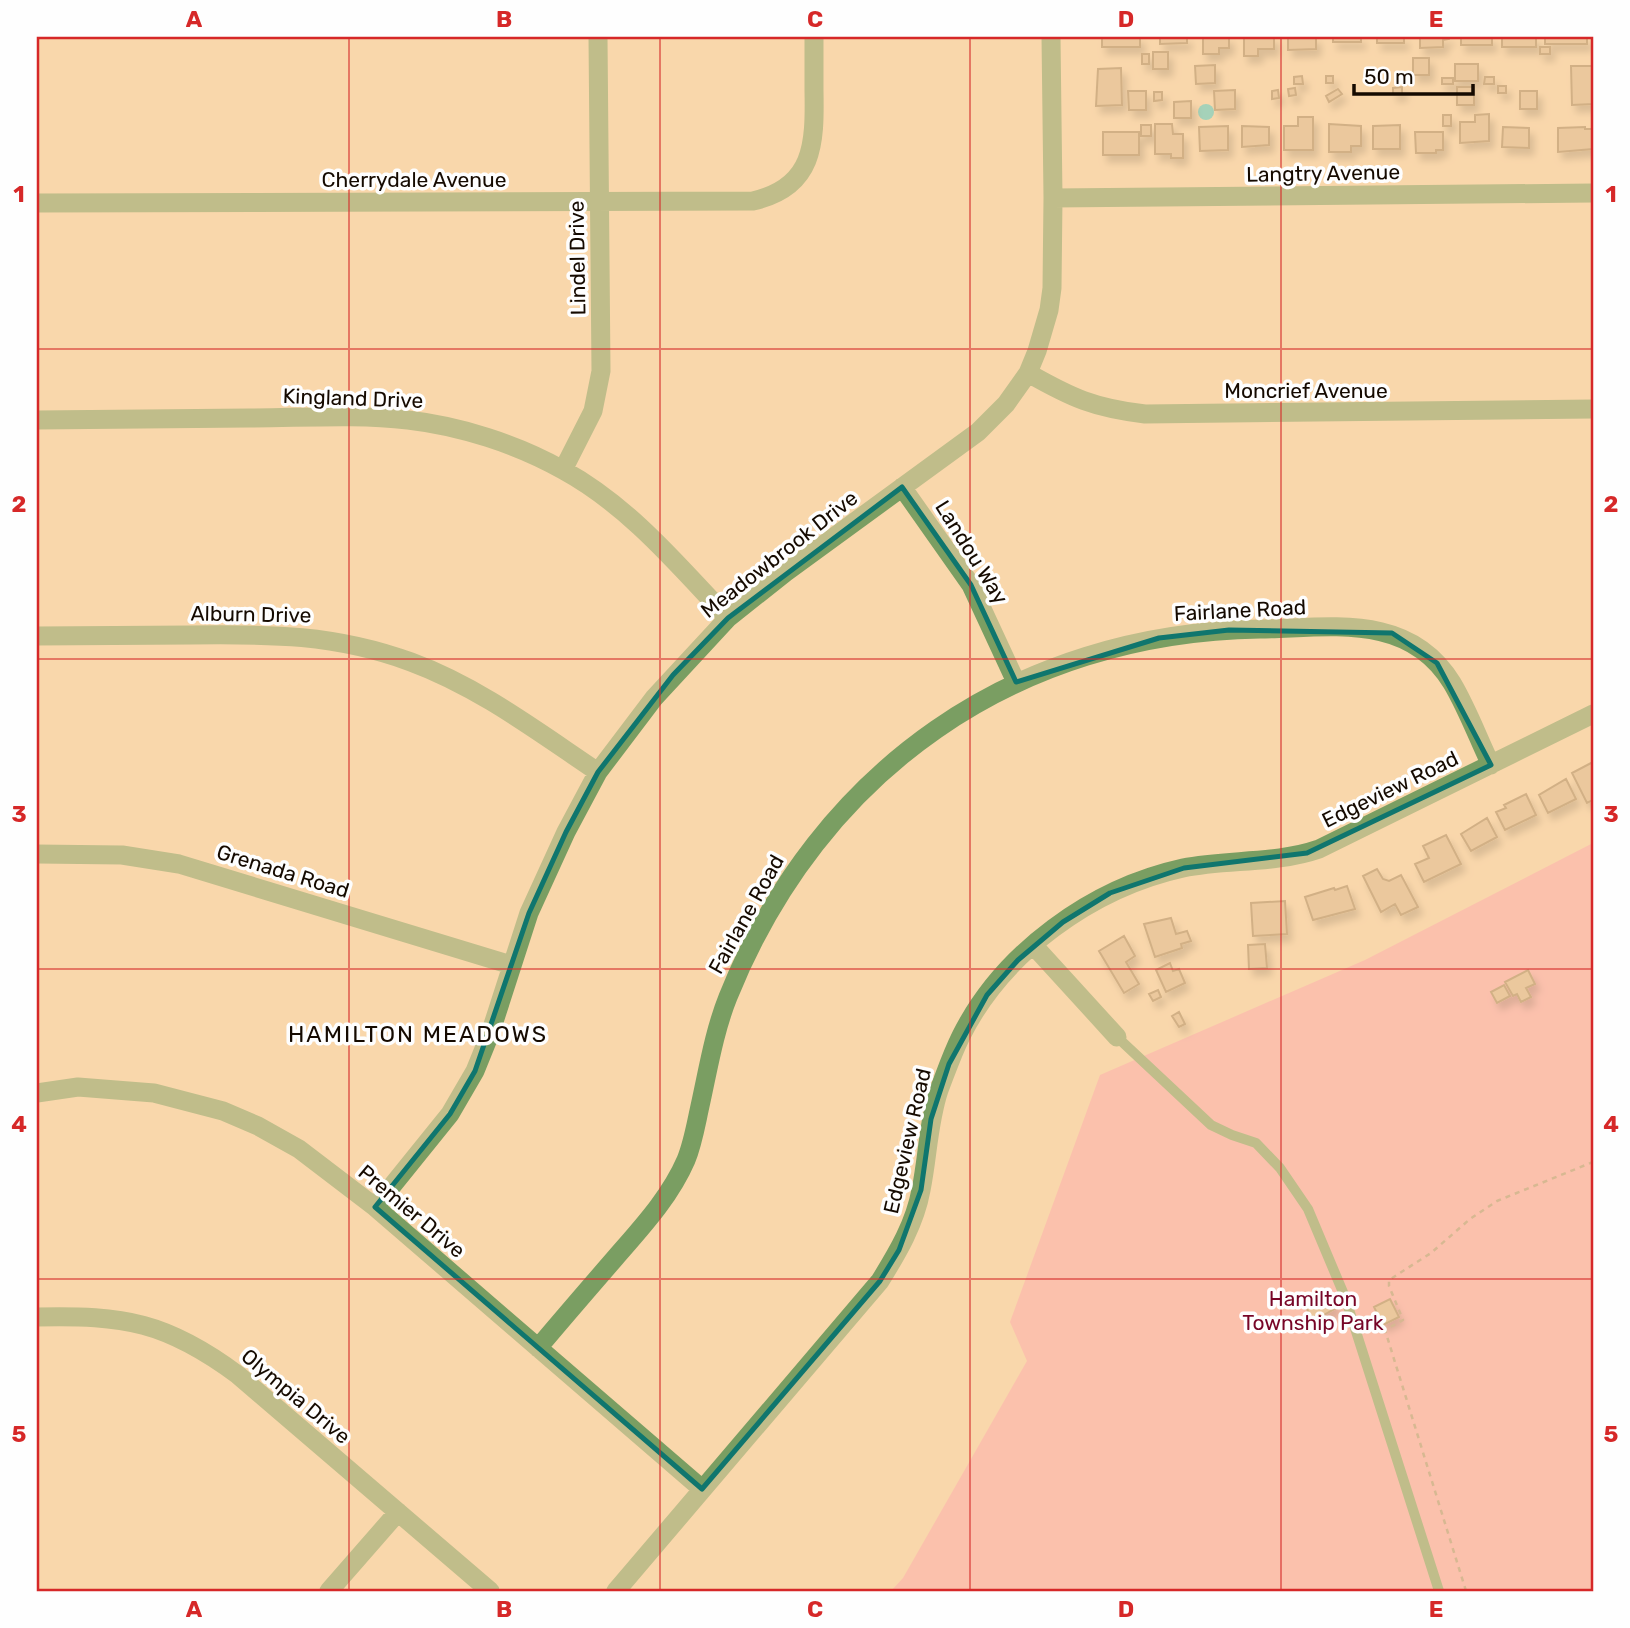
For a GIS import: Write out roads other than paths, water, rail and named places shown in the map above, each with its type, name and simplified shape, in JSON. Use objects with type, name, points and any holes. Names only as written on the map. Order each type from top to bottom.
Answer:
[{"type":"street","name":"Lindel Drive","points":[[563,470],[593,411],[601,371],[598,37]]},
{"type":"street","name":"Cherrydale Avenue","points":[[37,203],[753,201],[787,187],[801,172],[814,142],[814,37]]},
{"type":"street","name":"Meadowbrook Drive","points":[[375,1207],[450,1114],[475,1071],[491,1034],[511,965],[544,877],[598,772],[673,675],[728,618],[786,572],[978,432],[1006,404],[1027,373],[1044,331],[1052,289],[1051,37]]},
{"type":"street","name":"Langtry Avenue","points":[[1053,198],[1593,193]]},
{"type":"street","name":"Moncrief Avenue","points":[[1027,373],[1083,402],[1109,410],[1145,414],[1593,409]]},
{"type":"street","name":"Kingland Drive","points":[[37,420],[355,417],[408,420],[461,430],[506,444],[563,470],[601,494],[642,528],[728,618]]},
{"type":"street","name":"Landou Way","points":[[902,487],[971,585],[1016,682]]},
{"type":"street","name":"Fairlane Road","points":[[538,1348],[648,1220],[679,1173],[692,1143],[715,1037],[726,1001],[762,923],[795,869],[842,811],[901,755],[934,730],[1016,682],[1075,659],[1159,638],[1229,630],[1349,628],[1378,630],[1411,642],[1437,663],[1452,683],[1491,765]]},
{"type":"street","name":"Alburn Drive","points":[[37,636],[279,634],[310,636],[350,644],[413,662],[449,678],[499,707],[598,772]]},
{"type":"street","name":"Edgeview Road","points":[[616,1591],[880,1281],[914,1219],[922,1189],[931,1119],[953,1054],[962,1034],[987,995],[1018,960],[1063,922],[1092,902],[1143,880],[1184,868],[1307,853],[1353,834],[1593,714]]},
{"type":"street","name":"Grenada Road","points":[[37,853],[122,855],[179,864],[511,965]]},
{"type":"street","points":[[1034,946],[1117,1037]]},
{"type":"street","name":"Premier Drive","points":[[37,1093],[78,1087],[125,1089],[165,1096],[223,1111],[258,1126],[299,1149],[375,1207],[702,1489]]},
{"type":"street","name":"Olympia Drive","points":[[37,1317],[122,1319],[160,1329],[212,1356],[238,1375],[490,1591]]},
{"type":"street","points":[[329,1591],[398,1512]]},
{"type":"lane","points":[[1117,1037],[1211,1125],[1256,1143],[1280,1168],[1308,1209],[1345,1297],[1439,1591]]},
{"type":"water","points":[[1203,104],[1209,104],[1214,112],[1212,118],[1203,120],[1198,115],[1198,109]]},
{"type":"district","name":"HAMILTON MEADOWS","points":[[418,1034]]},
{"type":"park label","name":"Hamilton Township Park","points":[[1313,1310]]}]
